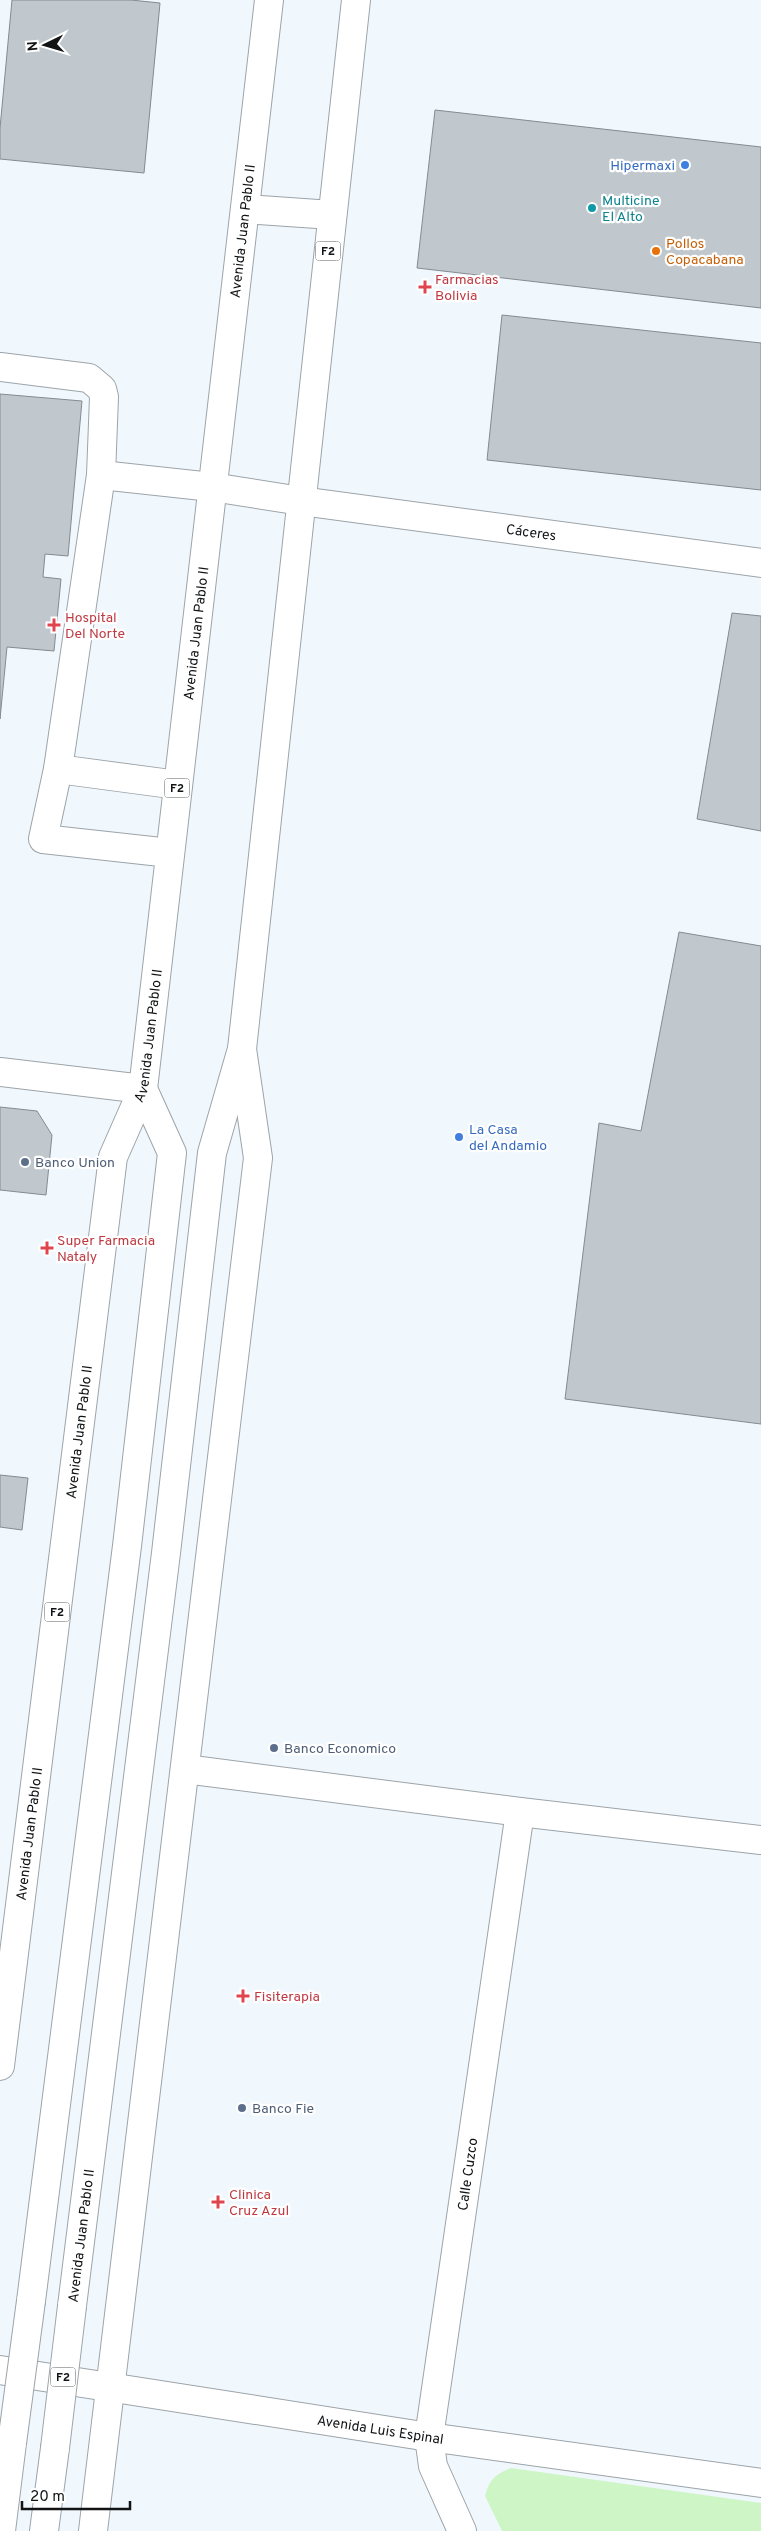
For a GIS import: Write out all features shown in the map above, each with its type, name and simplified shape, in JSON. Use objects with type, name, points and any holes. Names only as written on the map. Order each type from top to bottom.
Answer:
[{"type":"main road","name":"Avenida Juan Pablo II","points":[[0,2066],[113,1157],[142,1089],[269,0]]},
{"type":"main road","name":"Avenida Juan Pablo II","points":[[44,2531],[166,1553],[212,1153],[242,1049],[356,0]]},
{"type":"main road","points":[[245,208],[332,215]]},
{"type":"main road","points":[[0,367],[74,374],[89,378],[96,382],[104,397],[101,475],[58,770],[43,839],[170,853]]},
{"type":"main road","name":"Cáceres","points":[[101,475],[212,487],[301,501],[761,563]]},
{"type":"main road","points":[[58,770],[87,772],[178,785]]},
{"type":"main road","name":"Avenida Juan Pablo II","points":[[92,2531],[258,1158],[242,1049]]},
{"type":"main road","points":[[0,1072],[142,1089],[172,1153],[127,1546],[1,2531]]},
{"type":"main road","points":[[185,1769],[520,1812],[761,1840]]},
{"type":"main road","name":"Calle Cuzco","points":[[462,2531],[433,2466],[429,2437],[520,1812]]},
{"type":"main road","name":"Avenida Luis Espinal","points":[[0,2370],[429,2437],[761,2483]]},
{"type":"green space","points":[[511,2468],[761,2503],[761,2531],[502,2531],[485,2496],[488,2486],[494,2478]]},
{"type":"building","points":[[12,0],[131,0],[160,3],[144,173],[0,159],[0,128]]},
{"type":"building","name":"Multicine El Alto","points":[[435,110],[761,147],[761,308],[417,268]]},
{"type":"building","points":[[502,315],[761,343],[761,490],[487,460]]},
{"type":"building","points":[[0,394],[82,401],[68,556],[45,554],[43,577],[61,579],[54,651],[7,647],[0,719]]},
{"type":"building","points":[[732,613],[761,616],[761,831],[697,819]]},
{"type":"building","points":[[679,932],[761,946],[761,1424],[565,1399],[599,1123],[641,1131]]},
{"type":"building","name":"Banco Union","points":[[0,1107],[37,1111],[52,1135],[46,1195],[0,1190]]},
{"type":"building","points":[[0,1475],[28,1478],[22,1530],[0,1527]]},
{"type":"place","name":"Hipermaxi","points":[[685,165]]},
{"type":"place","name":"Multicine El Alto","points":[[592,208]]},
{"type":"place","name":"Pollos Copacabana","points":[[656,251]]},
{"type":"place","name":"Farmacias Bolivia","points":[[425,287]]},
{"type":"place","name":"Hospital Del Norte","points":[[54,625]]},
{"type":"place","name":"La Casa del Andamio","points":[[459,1137]]},
{"type":"place","name":"Banco Union","points":[[25,1162]]},
{"type":"place","name":"Super Farmacia Nataly","points":[[47,1248]]},
{"type":"place","name":"Banco Economico","points":[[274,1748]]},
{"type":"place","name":"Fisiterapia","points":[[243,1996]]},
{"type":"place","name":"Banco Fie","points":[[242,2108]]},
{"type":"place","name":"Clinica Cruz Azul","points":[[218,2202]]}]
